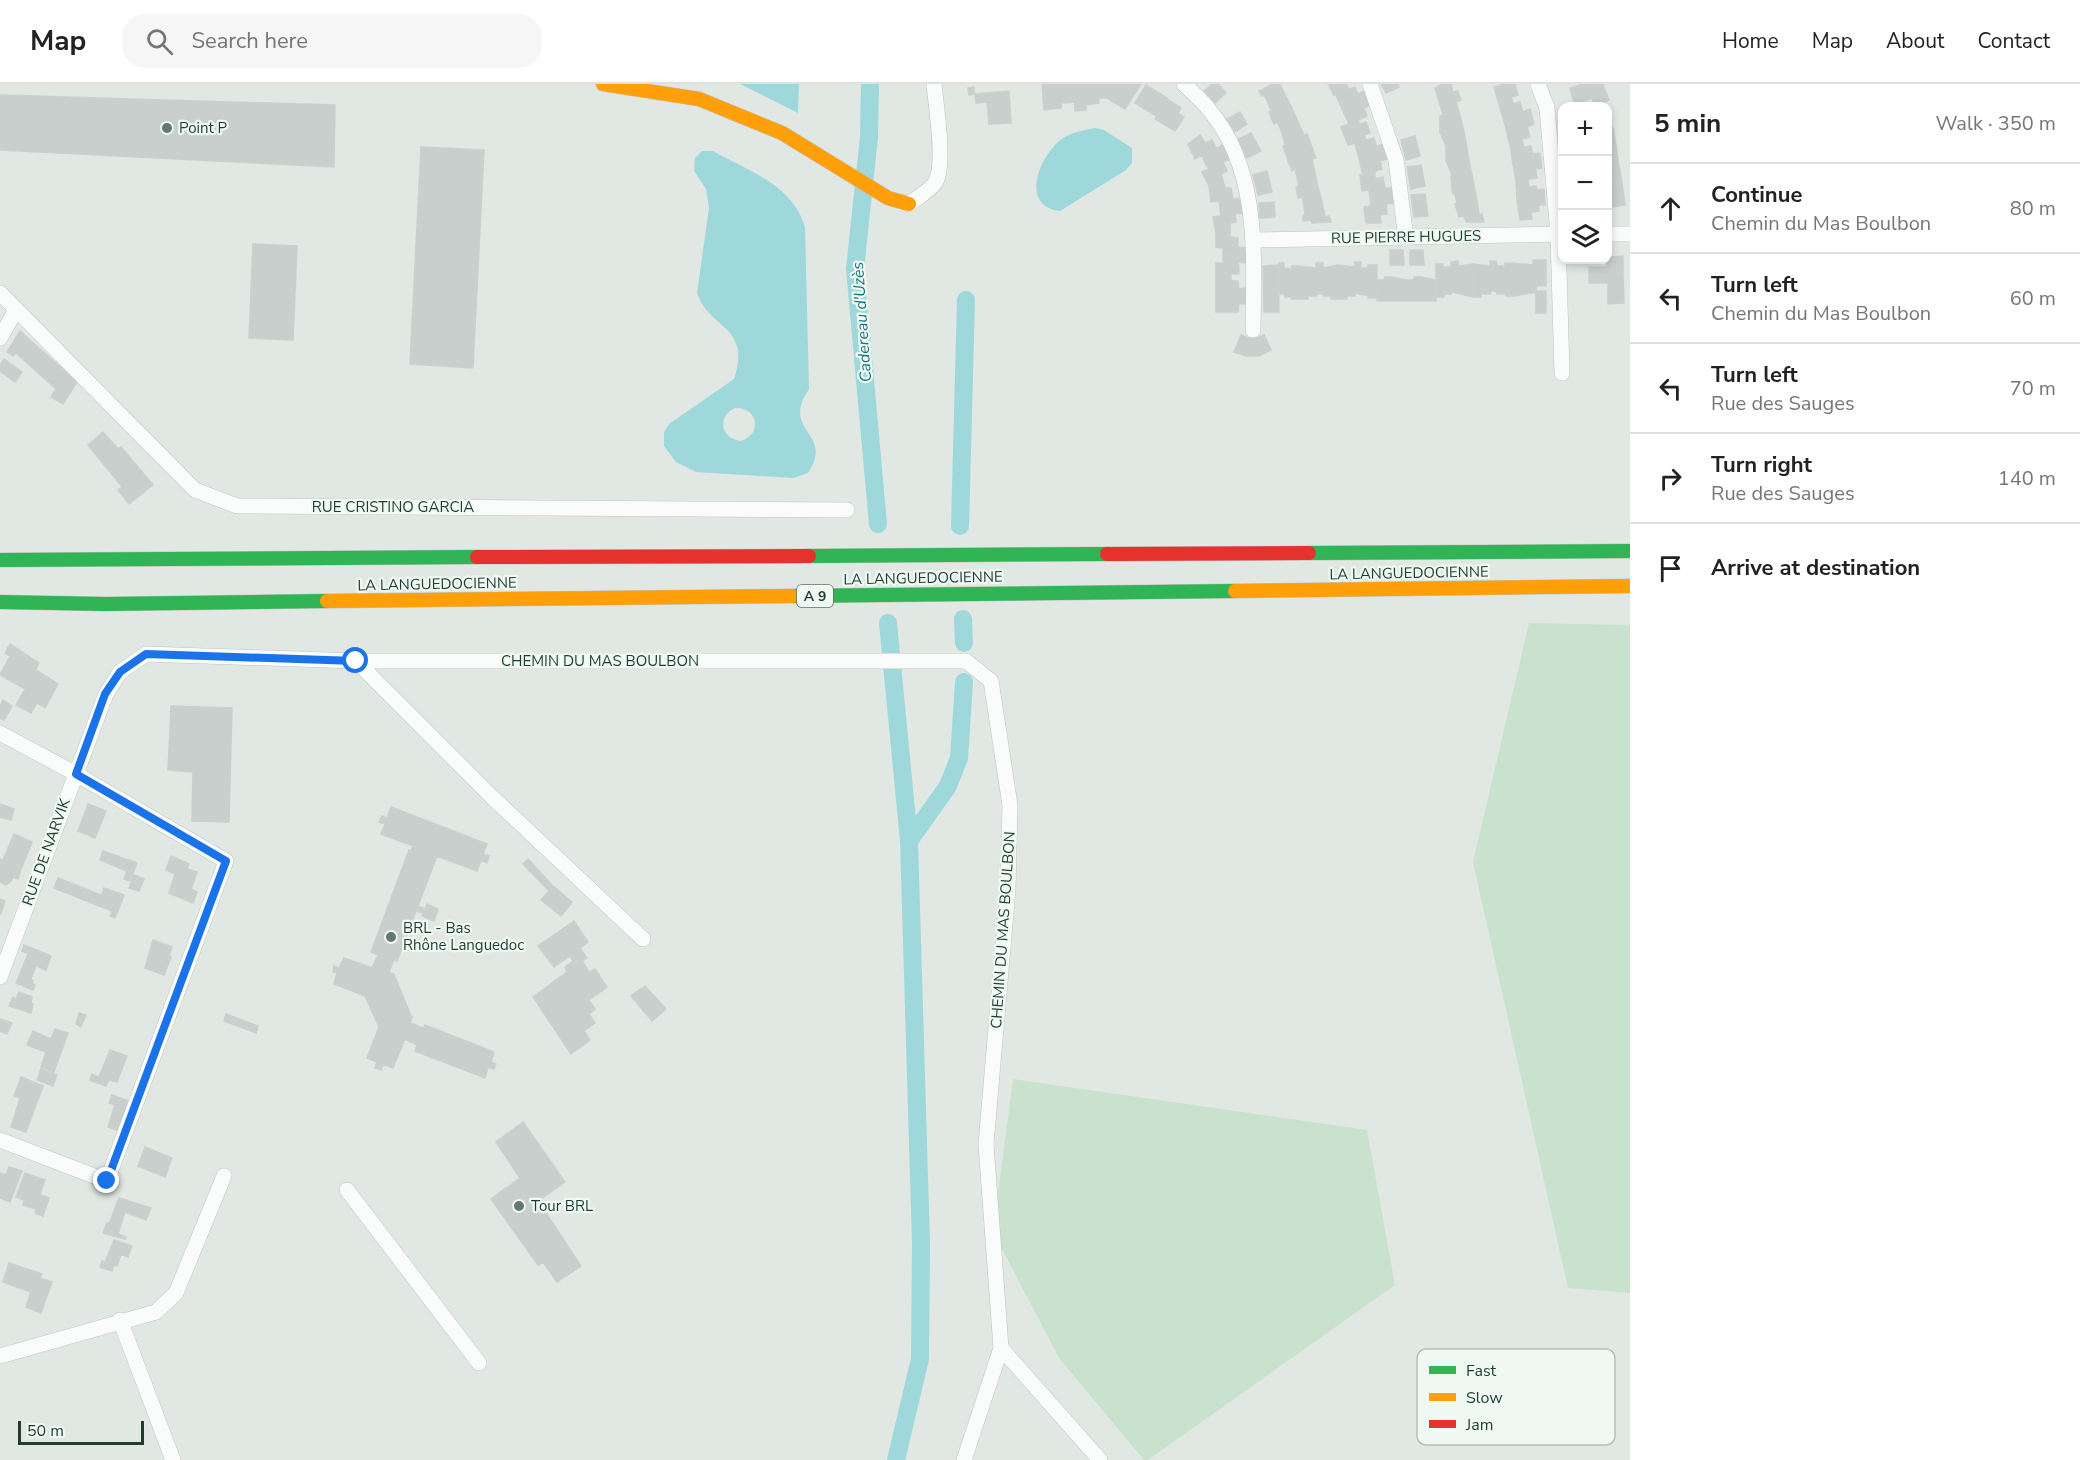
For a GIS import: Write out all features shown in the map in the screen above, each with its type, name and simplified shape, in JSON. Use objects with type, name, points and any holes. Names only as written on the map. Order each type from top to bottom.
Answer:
[{"type":"main road","points":[[603,84],[699,99],[782,133],[888,198],[909,204]]},
{"type":"main road","name":"LA LANGUEDOCIENNE","points":[[0,560],[1630,550]]},
{"type":"main road","name":"LA LANGUEDOCIENNE","points":[[0,602],[105,604],[1630,586]]},
{"type":"street","points":[[909,204],[927,192],[936,182],[941,168],[934,84]]},
{"type":"street","points":[[1184,84],[1211,111],[1230,143],[1244,179],[1253,240],[1253,330]]},
{"type":"street","points":[[1370,84],[1396,160],[1406,238]]},
{"type":"street","points":[[1538,84],[1547,108],[1558,210]]},
{"type":"street","name":"RUE PIERRE HUGUES","points":[[1253,240],[1558,234]]},
{"type":"street","points":[[1612,234],[1630,234]]},
{"type":"street","points":[[1561,264],[1562,373]]},
{"type":"street","name":"RUE CRISTINO GARCIA","points":[[0,293],[195,490],[237,506],[847,510]]},
{"type":"street","points":[[0,338],[16,310]]},
{"type":"street","name":"CHEMIN DU MAS BOULBON","points":[[76,774],[105,694],[120,672],[146,654],[356,661],[966,662],[991,681],[1010,806],[1008,888],[986,1144],[1001,1348]]},
{"type":"street","points":[[356,661],[492,797],[643,939]]},
{"type":"street","points":[[0,733],[226,861],[107,1181],[0,1140]]},
{"type":"street","name":"RUE DE NARVIK","points":[[0,977],[76,774]]},
{"type":"street","points":[[0,1356],[156,1311],[176,1293],[224,1176]]},
{"type":"street","points":[[347,1190],[479,1363]]},
{"type":"street","points":[[120,1320],[172,1460]]},
{"type":"street","points":[[964,1460],[1001,1348]]},
{"type":"street","points":[[1001,1348],[1100,1460]]},
{"type":"green space","points":[[1529,623],[1630,625],[1630,1293],[1568,1288],[1473,862]]},
{"type":"green space","points":[[1013,1079],[1367,1130],[1395,1285],[1148,1460],[1144,1460],[1059,1358],[993,1232]]},
{"type":"water","points":[[740,84],[799,84],[798,113]]},
{"type":"water","points":[[1095,128],[1104,130],[1132,148],[1132,163],[1126,170],[1060,211],[1047,207],[1040,200],[1036,190],[1037,179],[1047,155],[1063,138]]},
{"type":"water","points":[[702,151],[713,151],[768,181],[790,200],[799,212],[805,227],[809,389],[800,412],[816,451],[808,473],[793,478],[696,472],[676,462],[664,446],[664,432],[669,424],[734,379],[738,361],[738,348],[733,338],[710,314],[697,293],[709,208],[706,189],[694,171],[695,158]],"holes":[[[735,408],[743,409],[753,416],[755,427],[753,433],[741,441],[725,432],[723,422],[729,412]]]},
{"type":"building","points":[[1042,84],[1073,84],[1074,102],[1061,103],[1061,108],[1044,110]]},
{"type":"building","points":[[1073,84],[1098,84],[1099,103],[1086,105],[1086,110],[1075,111]]},
{"type":"building","points":[[1098,84],[1141,84],[1125,109],[1107,98],[1099,98]]},
{"type":"building","points":[[1212,84],[1218,84],[1221,87],[1209,96],[1204,91]]},
{"type":"building","points":[[1273,84],[1280,84],[1285,95],[1268,103],[1259,91]]},
{"type":"building","points":[[1328,84],[1346,84],[1349,89],[1334,95]]},
{"type":"building","points":[[1381,84],[1398,84],[1399,87],[1386,93]]},
{"type":"building","points":[[1442,84],[1451,84],[1453,92],[1458,91],[1459,95],[1439,101],[1435,88]]},
{"type":"building","points":[[1515,84],[1518,95],[1498,101],[1494,87]]},
{"type":"building","points":[[1582,84],[1603,85],[1572,96],[1570,88]]},
{"type":"building","points":[[1146,85],[1167,98],[1156,116],[1135,103]]},
{"type":"building","points":[[1603,85],[1609,100],[1594,102],[1592,98],[1574,102],[1572,96]]},
{"type":"building","points":[[974,87],[974,94],[969,95],[968,88]]},
{"type":"building","points":[[1221,87],[1226,93],[1215,103],[1209,96]]},
{"type":"building","points":[[1355,87],[1361,101],[1342,109],[1336,95]]},
{"type":"building","points":[[1009,91],[1011,123],[989,124],[987,102],[976,103],[975,94]]},
{"type":"building","points":[[1365,91],[1371,105],[1364,108],[1358,94]]},
{"type":"building","name":"Point P","points":[[0,95],[335,105],[334,167],[0,150]]},
{"type":"building","points":[[1285,95],[1292,108],[1271,118],[1268,103]]},
{"type":"building","points":[[1459,95],[1461,100],[1456,102],[1459,112],[1443,115],[1439,101]]},
{"type":"building","points":[[1511,97],[1513,104],[1520,102],[1525,119],[1505,125],[1498,101]]},
{"type":"building","points":[[1167,99],[1181,108],[1178,113],[1184,117],[1175,131],[1155,119]]},
{"type":"building","points":[[1361,101],[1367,116],[1349,124],[1342,109]]},
{"type":"building","points":[[1292,108],[1298,122],[1281,130],[1277,122],[1274,124],[1271,118]]},
{"type":"building","points":[[1530,109],[1534,124],[1527,127],[1523,112]]},
{"type":"building","points":[[1240,112],[1247,124],[1235,132],[1227,119]]},
{"type":"building","points":[[1459,112],[1463,127],[1440,132],[1440,116]]},
{"type":"building","points":[[1525,119],[1530,137],[1522,139],[1524,148],[1511,150],[1505,125]]},
{"type":"building","points":[[1358,120],[1360,124],[1366,122],[1370,133],[1364,135],[1366,140],[1348,145],[1341,127]]},
{"type":"building","points":[[1298,122],[1304,135],[1285,144],[1281,130]]},
{"type":"building","points":[[1463,127],[1466,142],[1446,146],[1440,132]]},
{"type":"building","points":[[1612,128],[1616,145],[1612,146]]},
{"type":"building","points":[[1251,133],[1261,151],[1247,158],[1238,139]]},
{"type":"building","points":[[1307,134],[1316,158],[1289,164],[1283,146]]},
{"type":"building","points":[[1200,135],[1205,143],[1212,140],[1220,155],[1205,163],[1202,155],[1195,159],[1188,144]]},
{"type":"building","points":[[1415,136],[1420,156],[1406,160],[1401,140]]},
{"type":"building","points":[[1374,138],[1378,154],[1359,159],[1355,143]]},
{"type":"building","points":[[1466,142],[1468,156],[1446,160],[1446,146]]},
{"type":"building","points":[[1384,144],[1387,159],[1380,161],[1377,146]]},
{"type":"building","points":[[1223,145],[1227,152],[1220,155],[1217,148]]},
{"type":"building","points":[[1616,145],[1618,161],[1612,162],[1612,156],[1612,146]]},
{"type":"building","points":[[1531,146],[1534,162],[1513,165],[1511,150]]},
{"type":"building","points":[[421,147],[484,150],[473,368],[410,364]]},
{"type":"building","points":[[1227,152],[1230,159],[1223,162],[1220,155]]},
{"type":"building","points":[[1540,153],[1542,168],[1535,169],[1532,154]]},
{"type":"building","points":[[1378,154],[1382,169],[1363,175],[1359,159]]},
{"type":"building","points":[[1220,155],[1227,171],[1221,174],[1223,181],[1209,186],[1202,172],[1209,169],[1205,163]]},
{"type":"building","points":[[1468,156],[1471,170],[1451,173],[1446,160]]},
{"type":"building","points":[[1312,159],[1315,173],[1297,178],[1295,169],[1292,171],[1290,164]]},
{"type":"building","points":[[1618,161],[1621,176],[1612,177],[1612,162]]},
{"type":"building","points":[[1534,162],[1537,178],[1516,181],[1513,165]]},
{"type":"building","points":[[1421,165],[1425,186],[1411,189],[1407,167]]},
{"type":"building","points":[[1471,170],[1474,185],[1452,189],[1451,173]]},
{"type":"building","points":[[1267,171],[1272,192],[1258,195],[1253,175]]},
{"type":"building","points":[[1375,171],[1375,179],[1383,177],[1386,196],[1370,198],[1369,190],[1362,191],[1360,175]]},
{"type":"building","points":[[1315,173],[1318,187],[1297,193],[1296,187],[1299,186],[1297,178]]},
{"type":"building","points":[[1621,176],[1625,205],[1612,207],[1612,177]]},
{"type":"building","points":[[1528,180],[1529,187],[1536,186],[1538,197],[1517,200],[1516,181]]},
{"type":"building","points":[[1223,181],[1225,188],[1231,188],[1234,206],[1220,209],[1219,201],[1211,202],[1209,186]]},
{"type":"building","points":[[1474,185],[1477,200],[1457,204],[1452,189]]},
{"type":"building","points":[[1318,187],[1322,202],[1304,206],[1302,197],[1298,198],[1297,193]]},
{"type":"building","points":[[1384,188],[1391,188],[1394,203],[1386,204]]},
{"type":"building","points":[[1544,189],[1545,205],[1538,205],[1537,190]]},
{"type":"building","points":[[1425,194],[1428,216],[1414,217],[1411,195]]},
{"type":"building","points":[[1386,196],[1387,214],[1380,215],[1381,223],[1366,223],[1364,207],[1371,206],[1370,198]]},
{"type":"building","points":[[1538,197],[1539,211],[1531,212],[1532,219],[1520,220],[1517,200]]},
{"type":"building","points":[[1239,198],[1241,206],[1234,206],[1233,199]]},
{"type":"building","points":[[1477,200],[1479,215],[1482,214],[1484,222],[1466,222],[1464,216],[1459,217],[1455,204]]},
{"type":"building","points":[[1274,202],[1275,217],[1260,218],[1259,203]]},
{"type":"building","points":[[1322,202],[1325,217],[1329,216],[1331,222],[1303,221],[1304,206]]},
{"type":"building","points":[[1234,206],[1241,206],[1242,213],[1235,214]]},
{"type":"building","points":[[1234,206],[1236,222],[1230,223],[1230,230],[1216,233],[1213,217],[1221,216],[1220,209]]},
{"type":"building","points":[[1230,230],[1230,237],[1238,238],[1238,255],[1223,255],[1223,248],[1216,247],[1216,233]]},
{"type":"building","points":[[253,244],[297,246],[293,340],[249,338]]},
{"type":"building","points":[[1246,247],[1246,255],[1238,255],[1238,248]]},
{"type":"building","points":[[1390,250],[1403,250],[1404,265],[1390,265]]},
{"type":"building","points":[[1410,250],[1423,250],[1424,265],[1410,265]]},
{"type":"building","points":[[1223,255],[1238,255],[1239,274],[1231,274],[1231,281],[1216,280],[1216,263],[1223,263]]},
{"type":"building","points":[[1238,255],[1246,255],[1245,263],[1239,262]]},
{"type":"building","points":[[1623,256],[1623,274],[1589,275],[1589,267],[1606,267],[1607,264],[1612,264],[1612,257]]},
{"type":"building","points":[[1533,260],[1536,260],[1536,292],[1514,296],[1513,263],[1533,265]]},
{"type":"building","points":[[1536,260],[1546,260],[1546,286],[1536,286]]},
{"type":"building","points":[[1458,261],[1458,266],[1473,264],[1473,297],[1452,292],[1444,294],[1444,297],[1436,297],[1436,264],[1451,267],[1451,262]]},
{"type":"building","points":[[1490,261],[1496,261],[1497,266],[1513,263],[1514,296],[1491,291],[1490,294],[1481,294],[1481,297],[1473,297],[1473,264],[1490,266]]},
{"type":"building","points":[[1355,262],[1361,262],[1361,268],[1377,265],[1377,298],[1368,298],[1369,296],[1355,293],[1355,296],[1347,296],[1347,299],[1339,299],[1338,265],[1355,267]]},
{"type":"building","points":[[1279,263],[1284,263],[1284,268],[1292,269],[1292,266],[1299,266],[1299,299],[1279,294]]},
{"type":"building","points":[[1316,263],[1323,263],[1323,268],[1338,265],[1339,299],[1316,294],[1316,296],[1308,296],[1308,299],[1299,299],[1299,266],[1316,268]]},
{"type":"building","points":[[1278,265],[1279,312],[1264,312],[1263,266]]},
{"type":"building","points":[[1623,274],[1624,303],[1608,304],[1608,283],[1589,283],[1589,275]]},
{"type":"building","points":[[1385,277],[1392,277],[1392,301],[1377,301],[1377,280],[1384,280]]},
{"type":"building","points":[[1392,277],[1406,280],[1407,301],[1392,301]]},
{"type":"building","points":[[1414,277],[1421,277],[1421,301],[1407,301],[1406,280],[1414,280]]},
{"type":"building","points":[[1421,277],[1436,280],[1436,301],[1421,301]]},
{"type":"building","points":[[1216,280],[1238,281],[1239,296],[1216,296]]},
{"type":"building","points":[[1246,288],[1246,296],[1239,296],[1238,289]]},
{"type":"building","points":[[1536,291],[1546,291],[1546,313],[1536,313]]},
{"type":"building","points":[[1216,296],[1239,296],[1238,312],[1216,312]]},
{"type":"building","points":[[1239,296],[1246,296],[1246,304],[1239,304]]},
{"type":"building","points":[[20,331],[77,382],[63,404],[51,397],[56,389],[16,353],[13,356],[7,352]]},
{"type":"building","points":[[1241,335],[1257,338],[1264,335],[1271,350],[1259,356],[1246,356],[1234,352]]},
{"type":"building","points":[[4,359],[22,372],[15,382],[0,371],[0,365]]},
{"type":"building","points":[[103,432],[118,449],[121,447],[153,485],[129,504],[118,490],[122,487],[88,445]]},
{"type":"building","points":[[10,644],[39,663],[25,689],[0,675],[10,656],[5,653]]},
{"type":"building","points":[[36,670],[58,684],[45,708],[37,703],[31,713],[16,705]]},
{"type":"building","points":[[3,700],[12,706],[4,720],[0,718],[0,706]]},
{"type":"building","points":[[171,706],[232,708],[229,822],[192,821],[193,772],[168,770]]},
{"type":"building","points":[[0,804],[14,809],[11,820],[0,817]]},
{"type":"building","points":[[88,804],[106,811],[95,838],[78,831]]},
{"type":"building","name":"BRL - Bas Rhône Languedoc","points":[[391,807],[487,844],[483,854],[489,856],[487,863],[481,860],[477,871],[437,856],[418,906],[425,909],[427,904],[438,909],[434,921],[416,911],[397,961],[394,959],[389,972],[394,974],[412,1018],[410,1023],[423,1028],[425,1025],[494,1052],[491,1062],[496,1064],[494,1069],[488,1067],[485,1078],[415,1051],[417,1045],[405,1039],[393,1068],[383,1064],[381,1070],[375,1068],[377,1062],[367,1058],[379,1027],[365,996],[334,984],[337,973],[333,972],[334,966],[339,968],[344,958],[372,968],[378,955],[371,952],[409,850],[411,851],[413,846],[381,834],[385,824],[379,822],[382,816],[387,818]]},
{"type":"building","points":[[14,834],[32,842],[22,867],[3,860]]},
{"type":"building","points":[[103,851],[137,863],[130,881],[124,879],[127,871],[100,860]]},
{"type":"building","points":[[171,856],[189,864],[187,869],[197,872],[191,889],[197,892],[193,903],[169,893],[175,874],[166,870]]},
{"type":"building","points":[[0,859],[22,867],[18,879],[13,877],[6,885],[0,882]]},
{"type":"building","points":[[528,859],[552,885],[572,902],[561,916],[541,900],[549,891],[523,864]]},
{"type":"building","points":[[134,875],[144,879],[139,891],[129,888]]},
{"type":"building","points":[[58,878],[121,903],[115,918],[110,916],[112,911],[54,888]]},
{"type":"building","points":[[104,888],[124,895],[121,903],[102,895]]},
{"type":"building","points":[[0,899],[5,901],[1,914],[0,914]]},
{"type":"building","points":[[574,921],[588,942],[580,948],[587,958],[582,961],[589,972],[595,969],[607,987],[589,1000],[595,1009],[589,1014],[595,1023],[584,1031],[590,1040],[571,1054],[533,997],[567,972],[565,967],[573,961],[570,956],[554,967],[538,946]]},
{"type":"building","points":[[153,940],[172,947],[164,975],[145,968]]},
{"type":"building","points":[[24,945],[51,956],[46,970],[36,966],[31,979],[35,985],[33,990],[16,983],[28,954],[22,951]]},
{"type":"building","points":[[645,986],[666,1009],[652,1021],[631,996]]},
{"type":"building","points":[[19,992],[32,997],[31,1013],[9,1006],[13,997],[16,999]]},
{"type":"building","points":[[79,1013],[86,1015],[81,1027],[76,1024]]},
{"type":"building","points":[[226,1014],[258,1026],[256,1033],[224,1021]]},
{"type":"building","points":[[0,1019],[12,1023],[7,1034],[0,1031]]},
{"type":"building","points":[[55,1029],[68,1033],[54,1072],[41,1067],[46,1052],[27,1045],[33,1031],[51,1039]]},
{"type":"building","points":[[110,1050],[127,1056],[117,1082],[109,1080],[106,1086],[90,1080],[92,1074],[99,1077]]},
{"type":"building","points":[[41,1069],[57,1075],[53,1086],[37,1080]]},
{"type":"building","points":[[21,1077],[43,1086],[26,1132],[11,1127],[20,1098],[14,1096]]},
{"type":"building","points":[[112,1095],[128,1101],[117,1130],[108,1127],[115,1105],[109,1103]]},
{"type":"building","name":"Tour BRL","points":[[523,1122],[565,1182],[538,1201],[581,1266],[557,1282],[543,1262],[538,1265],[491,1199],[520,1178],[496,1142]]},
{"type":"building","points":[[145,1147],[172,1158],[165,1177],[138,1166]]},
{"type":"building","points":[[9,1167],[22,1171],[10,1202],[0,1198],[0,1173],[6,1175]]},
{"type":"building","points":[[25,1173],[45,1180],[40,1195],[49,1198],[43,1216],[35,1213],[36,1209],[23,1205],[24,1200],[16,1197]]},
{"type":"building","points":[[119,1198],[151,1208],[146,1220],[125,1212],[118,1234],[126,1237],[125,1239],[103,1233]]},
{"type":"building","points":[[114,1240],[132,1246],[128,1257],[121,1254],[117,1266],[114,1265],[112,1271],[100,1267],[102,1261],[105,1262]]},
{"type":"building","points":[[9,1263],[42,1274],[40,1278],[52,1282],[41,1313],[26,1307],[31,1292],[3,1282]]},
{"type":"waterway","name":"Cadereau d'Uzès","points":[[870,84],[869,137],[855,269],[878,524]]},
{"type":"waterway","points":[[960,526],[966,300]]},
{"type":"waterway","points":[[963,619],[964,643]]},
{"type":"waterway","points":[[888,623],[909,841],[921,1243],[920,1359],[896,1460]]},
{"type":"waterway","points":[[909,841],[948,786],[959,758],[964,682]]},
{"type":"traffic: fast","points":[[1309,553],[1630,551]]},
{"type":"traffic: fast","points":[[809,556],[1107,554]]},
{"type":"traffic: fast","points":[[0,560],[477,557]]},
{"type":"traffic: fast","points":[[793,596],[1235,591]]},
{"type":"traffic: fast","points":[[0,602],[105,604],[327,601]]},
{"type":"traffic: slow","points":[[603,84],[699,99],[782,133],[888,198],[909,204]]},
{"type":"traffic: slow","points":[[1235,591],[1630,586]]},
{"type":"traffic: slow","points":[[327,601],[793,596]]},
{"type":"traffic: jam","points":[[1107,554],[1309,553]]},
{"type":"traffic: jam","points":[[477,557],[809,556]]},
{"type":"place","name":"Point P","points":[[167,128]]},
{"type":"place","name":"BRL - Bas Rhône Languedoc","points":[[391,937]]},
{"type":"place","name":"Tour BRL","points":[[519,1206]]},
{"type":"route","points":[[107,1181],[226,861],[76,774],[105,694],[120,672],[146,654],[356,661]]}]
